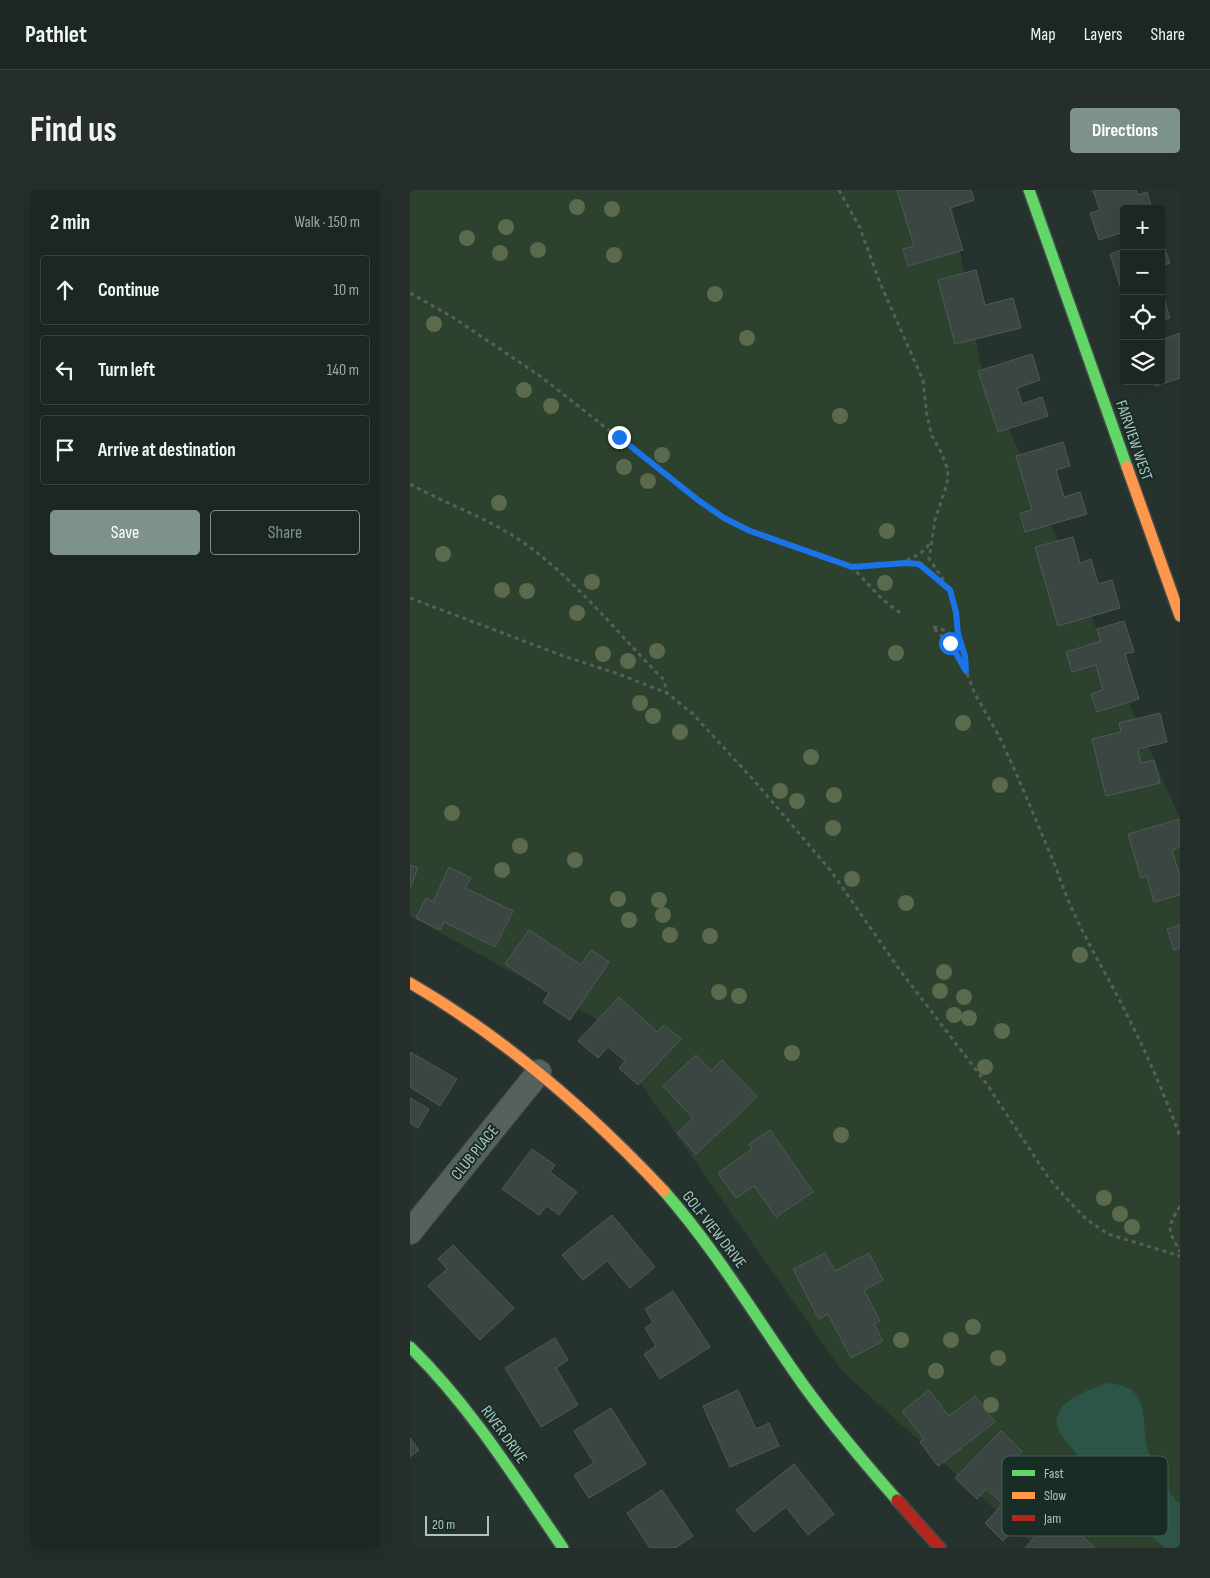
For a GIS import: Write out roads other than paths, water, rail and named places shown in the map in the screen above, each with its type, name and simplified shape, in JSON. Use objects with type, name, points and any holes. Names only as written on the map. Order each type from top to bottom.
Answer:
[{"type":"street","name":"FAIRVIEW WEST","points":[[1029,190],[1180,616]]},
{"type":"street","name":"GOLF VIEW DRIVE","points":[[410,983],[474,1024],[539,1072],[586,1112],[638,1162],[685,1216],[729,1272],[795,1372],[840,1435],[890,1495],[940,1548]]},
{"type":"street","name":"CLUB PLACE","points":[[410,1232],[539,1072]]},
{"type":"street","name":"RIVER DRIVE","points":[[410,1347],[459,1399],[496,1447],[563,1548]]}]
